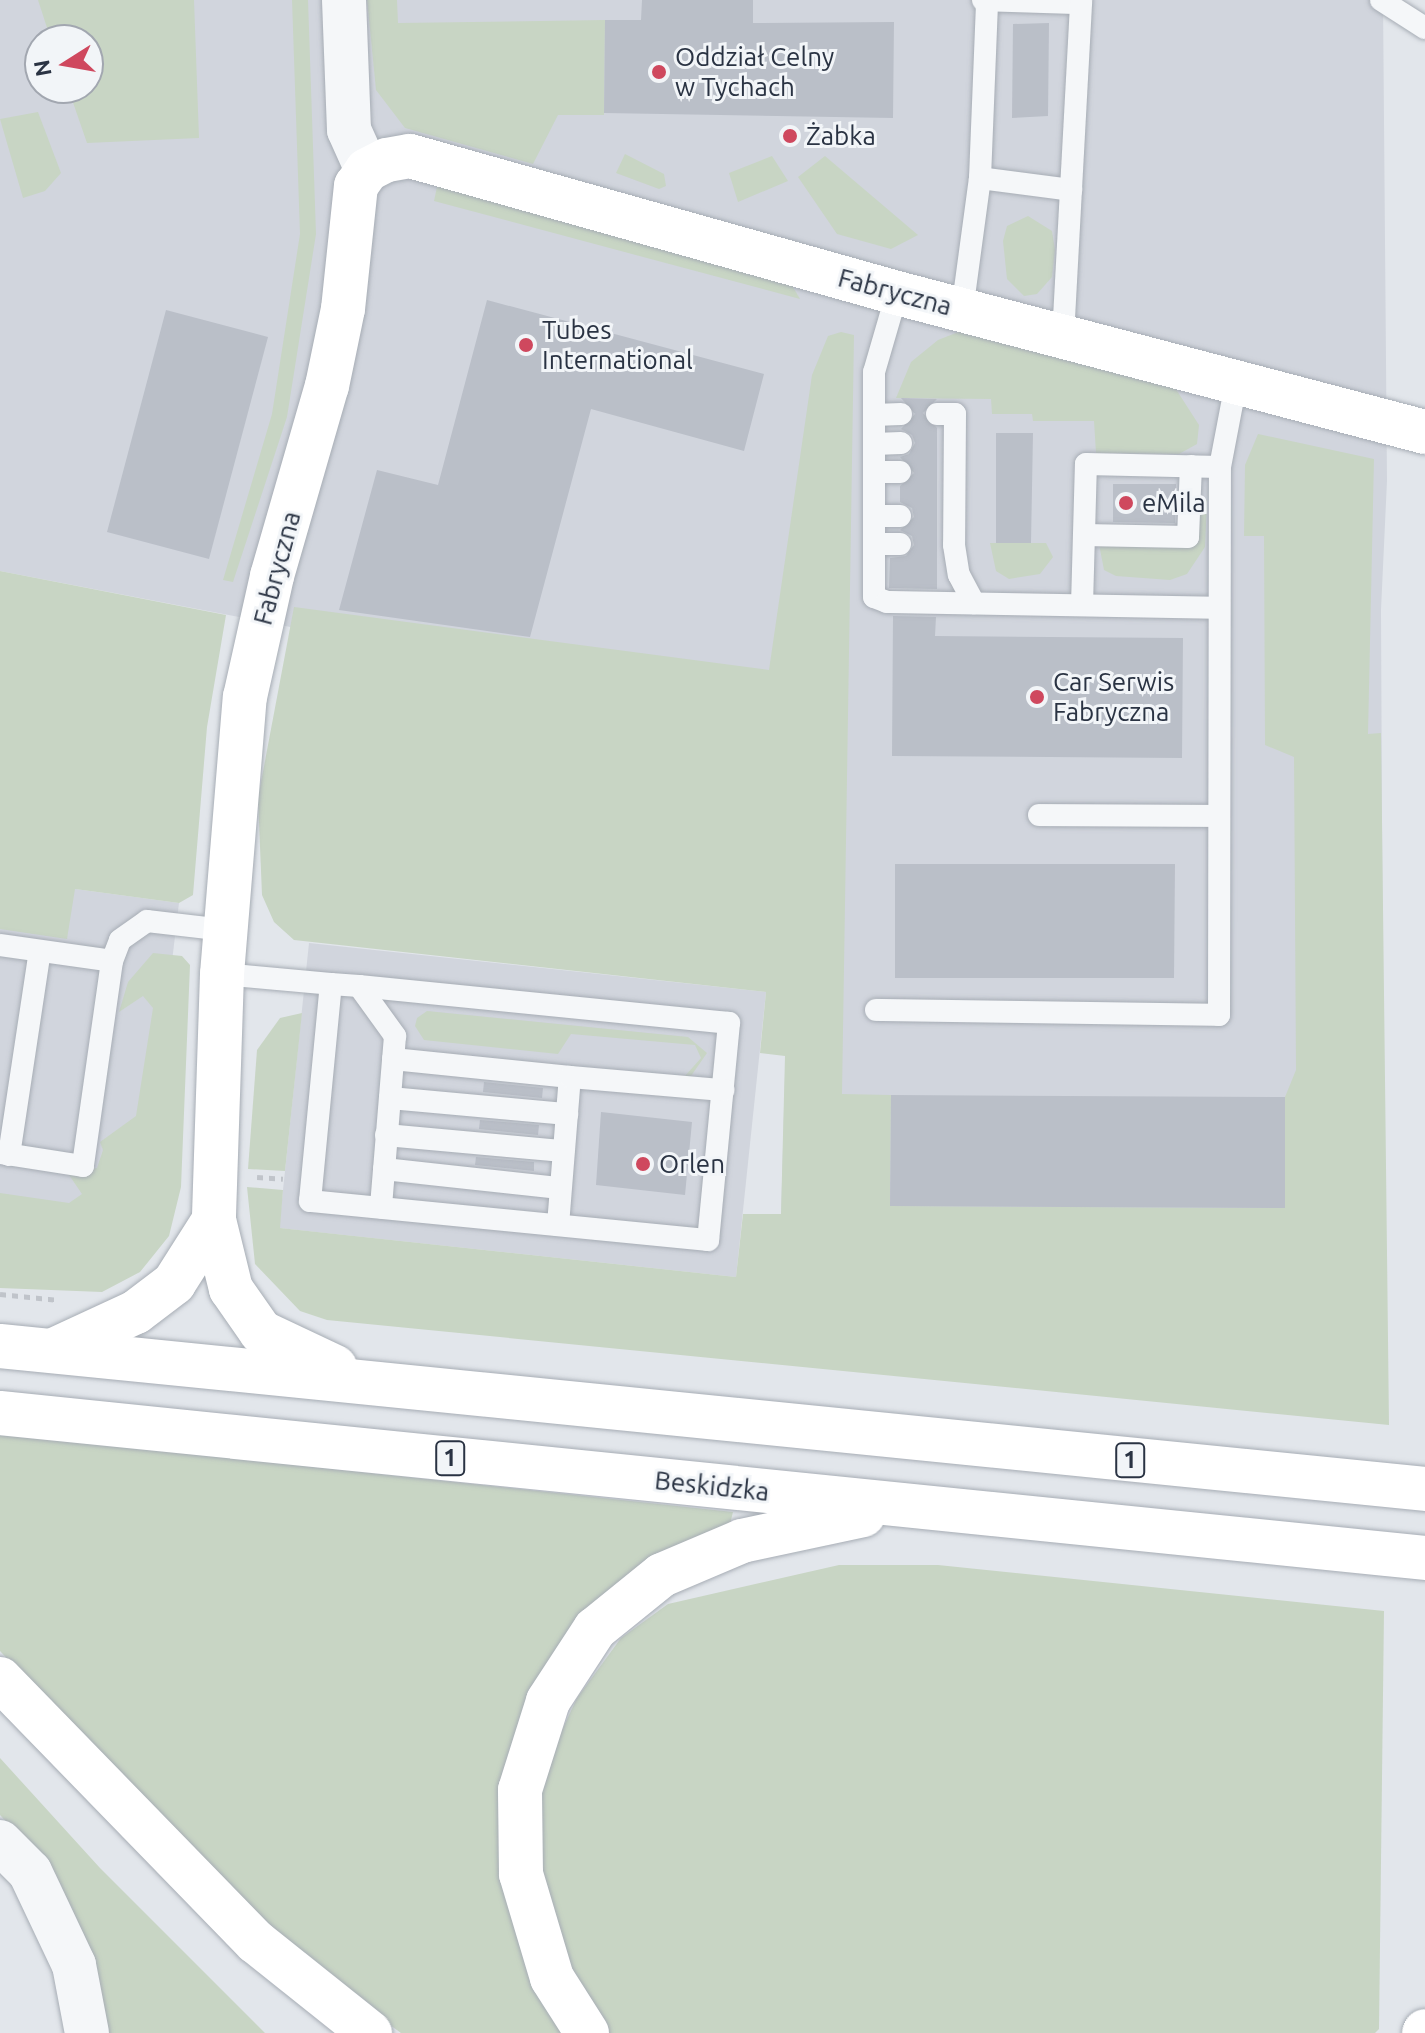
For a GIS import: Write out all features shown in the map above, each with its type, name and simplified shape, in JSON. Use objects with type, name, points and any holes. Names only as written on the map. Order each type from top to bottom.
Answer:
[{"type":"main road","name":"Fabryczna","points":[[214,1220],[222,974],[245,697],[272,576],[327,386],[343,309],[356,186],[367,170],[410,156],[962,311],[1425,432]]},
{"type":"main road","points":[[52,1351],[136,1312],[174,1283],[214,1220]]},
{"type":"main road","points":[[214,1220],[231,1289],[261,1332],[367,1381]]},
{"type":"main road","name":"1","points":[[0,1346],[1425,1489]]},
{"type":"main road","name":"Beskidzka","points":[[0,1413],[900,1507],[1425,1558]]},
{"type":"main road","points":[[587,2033],[552,1978],[521,1874],[520,1790],[548,1701],[595,1629],[662,1575],[742,1541],[900,1507]]},
{"type":"main road","points":[[0,1679],[256,1942],[370,2033]]},
{"type":"street","points":[[344,0],[349,130],[367,170]]},
{"type":"street","points":[[0,1842],[30,1872],[74,1965],[87,2033]]},
{"type":"lane","points":[[1381,0],[1425,28]]},
{"type":"lane","points":[[962,311],[980,178],[985,1],[1080,2],[1063,337]]},
{"type":"lane","points":[[980,178],[1071,190]]},
{"type":"lane","points":[[897,293],[874,372],[874,597],[887,602],[1218,608]]},
{"type":"lane","points":[[876,1010],[1219,1015],[1220,467],[1236,383]]},
{"type":"lane","points":[[874,415],[901,414]]},
{"type":"lane","points":[[937,414],[955,414],[946,443],[945,545],[974,603]]},
{"type":"lane","points":[[874,444],[901,443]]},
{"type":"lane","points":[[1082,605],[1086,464],[1220,467]]},
{"type":"lane","points":[[1084,535],[1188,537],[1191,466]]},
{"type":"lane","points":[[874,472],[900,472]]},
{"type":"lane","points":[[874,516],[900,516]]},
{"type":"lane","points":[[874,544],[900,544]]},
{"type":"lane","points":[[1039,815],[1218,816]]},
{"type":"lane","points":[[40,951],[3,1150],[83,1166],[112,961],[120,940],[147,921],[225,930]]},
{"type":"lane","points":[[0,945],[112,961]]},
{"type":"lane","points":[[222,974],[359,986],[729,1023],[708,1240],[310,1201],[331,984]]},
{"type":"lane","points":[[359,986],[395,1036],[381,1207]]},
{"type":"lane","points":[[393,1059],[723,1090]]},
{"type":"lane","points":[[558,1225],[570,1077]]},
{"type":"lane","points":[[390,1098],[567,1114]]},
{"type":"lane","points":[[386,1135],[563,1151]]},
{"type":"lane","points":[[384,1169],[560,1188]]},
{"type":"path","points":[[240,1176],[284,1179]]},
{"type":"shaded area","points":[[0,0],[1383,0],[1387,481],[1381,610],[1384,1250],[780,1252],[795,724],[0,571]]},
{"type":"shaded area","points":[[75,889],[179,903],[147,1170],[78,1222],[0,1213],[0,929]]},
{"type":"shaded area","points":[[309,943],[766,992],[736,1277],[279,1228]]},
{"type":"green space","points":[[38,0],[194,0],[199,138],[87,143],[74,104],[104,104],[104,24],[46,24]]},
{"type":"green space","points":[[292,0],[308,0],[316,234],[287,417],[233,582],[223,580],[272,414],[300,234]]},
{"type":"green space","points":[[367,0],[397,0],[398,23],[605,20],[604,115],[558,115],[533,164],[405,128],[376,90]]},
{"type":"green space","points":[[38,112],[61,173],[45,191],[23,198],[0,119]]},
{"type":"green space","points":[[625,154],[664,174],[666,186],[659,189],[616,173]]},
{"type":"green space","points":[[772,156],[788,181],[738,202],[729,173]]},
{"type":"green space","points":[[825,156],[918,235],[891,249],[837,234],[798,177]]},
{"type":"green space","points":[[448,185],[790,282],[800,299],[434,201],[437,187]]},
{"type":"green space","points":[[1028,216],[1052,231],[1055,250],[1052,277],[1037,294],[1024,296],[1007,279],[1003,241],[1007,226]]},
{"type":"green space","points":[[971,327],[1172,383],[1199,425],[1197,444],[1179,454],[1096,453],[1094,421],[1033,421],[1032,414],[992,414],[991,399],[896,398],[911,362],[938,340]]},
{"type":"green space","points":[[841,332],[854,335],[842,1094],[891,1095],[890,1206],[1284,1208],[1285,1097],[1296,1070],[1294,757],[1265,745],[1264,536],[1244,536],[1245,465],[1258,434],[1374,459],[1368,734],[1381,733],[1389,1425],[327,1320],[300,1311],[255,1264],[247,1187],[283,1190],[280,1228],[736,1277],[743,1214],[781,1214],[785,1056],[760,1053],[766,992],[294,940],[274,922],[262,895],[258,798],[294,607],[769,670],[812,375],[828,336]]},
{"type":"green space","points":[[1207,500],[1205,547],[1187,574],[1170,580],[1116,576],[1104,570],[1099,544],[1193,541],[1195,502]]},
{"type":"green space","points":[[990,543],[1046,543],[1053,557],[1040,574],[1009,579],[996,571]]},
{"type":"green space","points":[[0,571],[226,615],[207,727],[193,895],[179,903],[75,889],[67,939],[0,929]]},
{"type":"green space","points":[[153,953],[182,956],[190,965],[181,1187],[169,1236],[140,1272],[102,1292],[0,1288],[0,1193],[69,1203],[82,1194],[67,1172],[97,1168],[103,1150],[100,1142],[136,1116],[153,1008],[143,996],[119,1012],[128,982]]},
{"type":"green space","points":[[427,1011],[688,1037],[707,1053],[691,1076],[685,1076],[701,1058],[695,1045],[571,1034],[558,1054],[424,1040],[415,1026],[417,1018]]},
{"type":"green space","points":[[302,1013],[285,1171],[248,1169],[257,1050],[280,1018]]},
{"type":"green space","points":[[0,1433],[733,1512],[730,1524],[587,1618],[507,1884],[542,2004],[564,2033],[401,2033],[338,1987],[189,1851],[0,1651]]},
{"type":"green space","points":[[839,1565],[938,1565],[1384,1611],[1379,2029],[1375,2033],[606,2033],[561,1959],[539,1871],[538,1802],[548,1760],[577,1698],[621,1638],[668,1604]]},
{"type":"green space","points":[[0,1758],[100,1868],[265,2033],[109,2033],[91,1950],[56,1875],[0,1815]]},
{"type":"building","points":[[642,0],[753,0],[753,23],[894,22],[893,118],[604,113],[605,20],[641,20]]},
{"type":"building","points":[[1049,23],[1048,116],[1012,118],[1013,24]]},
{"type":"building","points":[[487,300],[764,374],[744,451],[591,409],[530,637],[339,610],[377,470],[438,485]]},
{"type":"building","points":[[166,310],[268,337],[209,559],[107,532]]},
{"type":"building","points":[[901,398],[937,399],[923,413],[937,428],[937,589],[889,588],[890,558],[906,556],[914,545],[912,536],[900,530],[914,517],[912,508],[900,502],[900,486],[914,473],[900,457],[909,454],[915,443],[912,435],[901,429],[915,414]]},
{"type":"building","points":[[996,433],[1033,433],[1031,543],[996,543]]},
{"type":"building","points":[[1113,484],[1176,484],[1175,523],[1113,522]]},
{"type":"building","name":"Car Serwis Fabryczna","points":[[893,616],[936,617],[935,636],[1183,638],[1182,758],[892,756]]},
{"type":"building","points":[[895,864],[1175,864],[1174,978],[895,978]]},
{"type":"building","points":[[484,1082],[543,1088],[542,1098],[483,1092]]},
{"type":"building","points":[[891,1095],[1285,1097],[1285,1208],[890,1206]]},
{"type":"building","name":"Orlen","points":[[601,1112],[692,1122],[685,1195],[596,1185]]},
{"type":"building","points":[[480,1120],[539,1125],[538,1135],[479,1129]]},
{"type":"building","points":[[476,1157],[534,1162],[534,1171],[475,1165]]},
{"type":"place","name":"Oddział Celny w Tychach","points":[[659,72]]},
{"type":"place","name":"Żabka","points":[[790,136]]},
{"type":"place","name":"Tubes International","points":[[526,345]]},
{"type":"place","name":"eMila","points":[[1126,503]]},
{"type":"place","name":"Car Serwis Fabryczna","points":[[1037,697]]},
{"type":"place","name":"Orlen","points":[[643,1164]]}]
